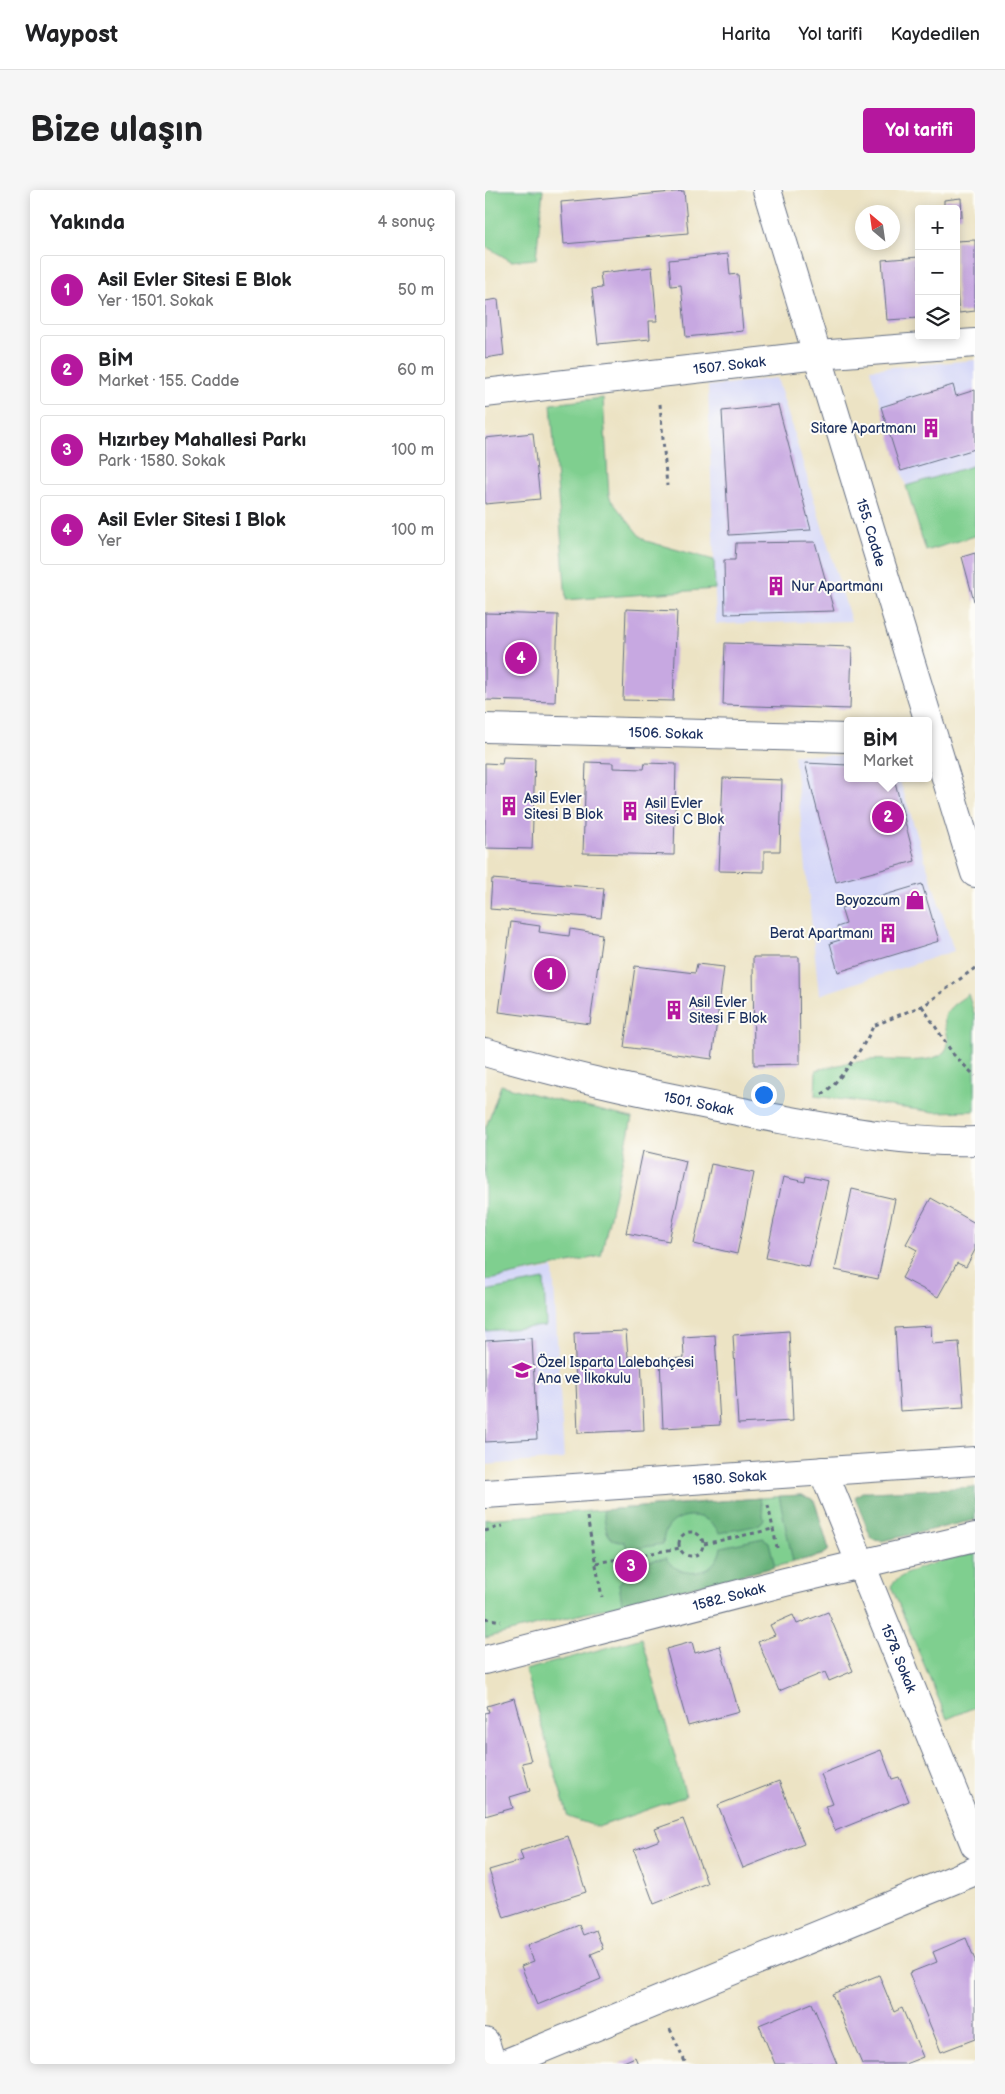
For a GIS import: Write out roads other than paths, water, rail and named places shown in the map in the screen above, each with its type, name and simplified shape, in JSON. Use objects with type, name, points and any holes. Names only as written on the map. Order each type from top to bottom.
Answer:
[{"type":"street","name":"155. Cadde","points":[[767,190],[818,355],[924,717]]},
{"type":"street","name":"1507. Sokak","points":[[485,393],[818,355],[975,342]]},
{"type":"street","name":"1506. Sokak","points":[[485,728],[844,738]]},
{"type":"street","name":"155. Cadde","points":[[932,743],[966,814],[975,873]]},
{"type":"street","name":"1501. Sokak","points":[[485,1052],[535,1067],[615,1086],[861,1134],[941,1142],[975,1141]]},
{"type":"street","name":"1580. Sokak","points":[[485,1494],[975,1461]]},
{"type":"street","name":"1578. Sokak","points":[[823,1471],[975,1845]]},
{"type":"street","name":"1582. Sokak","points":[[485,1660],[785,1582],[975,1538]]},
{"type":"street","points":[[504,2064],[975,1871]]},
{"type":"street","points":[[485,2042],[492,2064]]},
{"type":"place","name":"Sitare Apartmanı","points":[[931,428]]},
{"type":"place","name":"Nur Apartmanı","points":[[776,586]]},
{"type":"place","name":"Asil Evler Sitesi I Blok","points":[[521,658]]},
{"type":"place","name":"Asil Evler Sitesi B Blok","points":[[509,806]]},
{"type":"place","name":"Asil Evler Sitesi C Blok","points":[[630,811]]},
{"type":"place","name":"BİM","points":[[888,817]]},
{"type":"place","name":"Boyozcum","points":[[915,900]]},
{"type":"place","name":"Berat Apartmanı","points":[[888,933]]},
{"type":"place","name":"Asil Evler Sitesi E Blok","points":[[550,974]]},
{"type":"place","name":"Asil Evler Sitesi F Blok","points":[[674,1010]]},
{"type":"place","name":"Özel Isparta Lalebahçesi Ana ve İlkokulu","points":[[522,1370]]},
{"type":"place","name":"Hızırbey Mahallesi Parkı","points":[[631,1566]]}]
